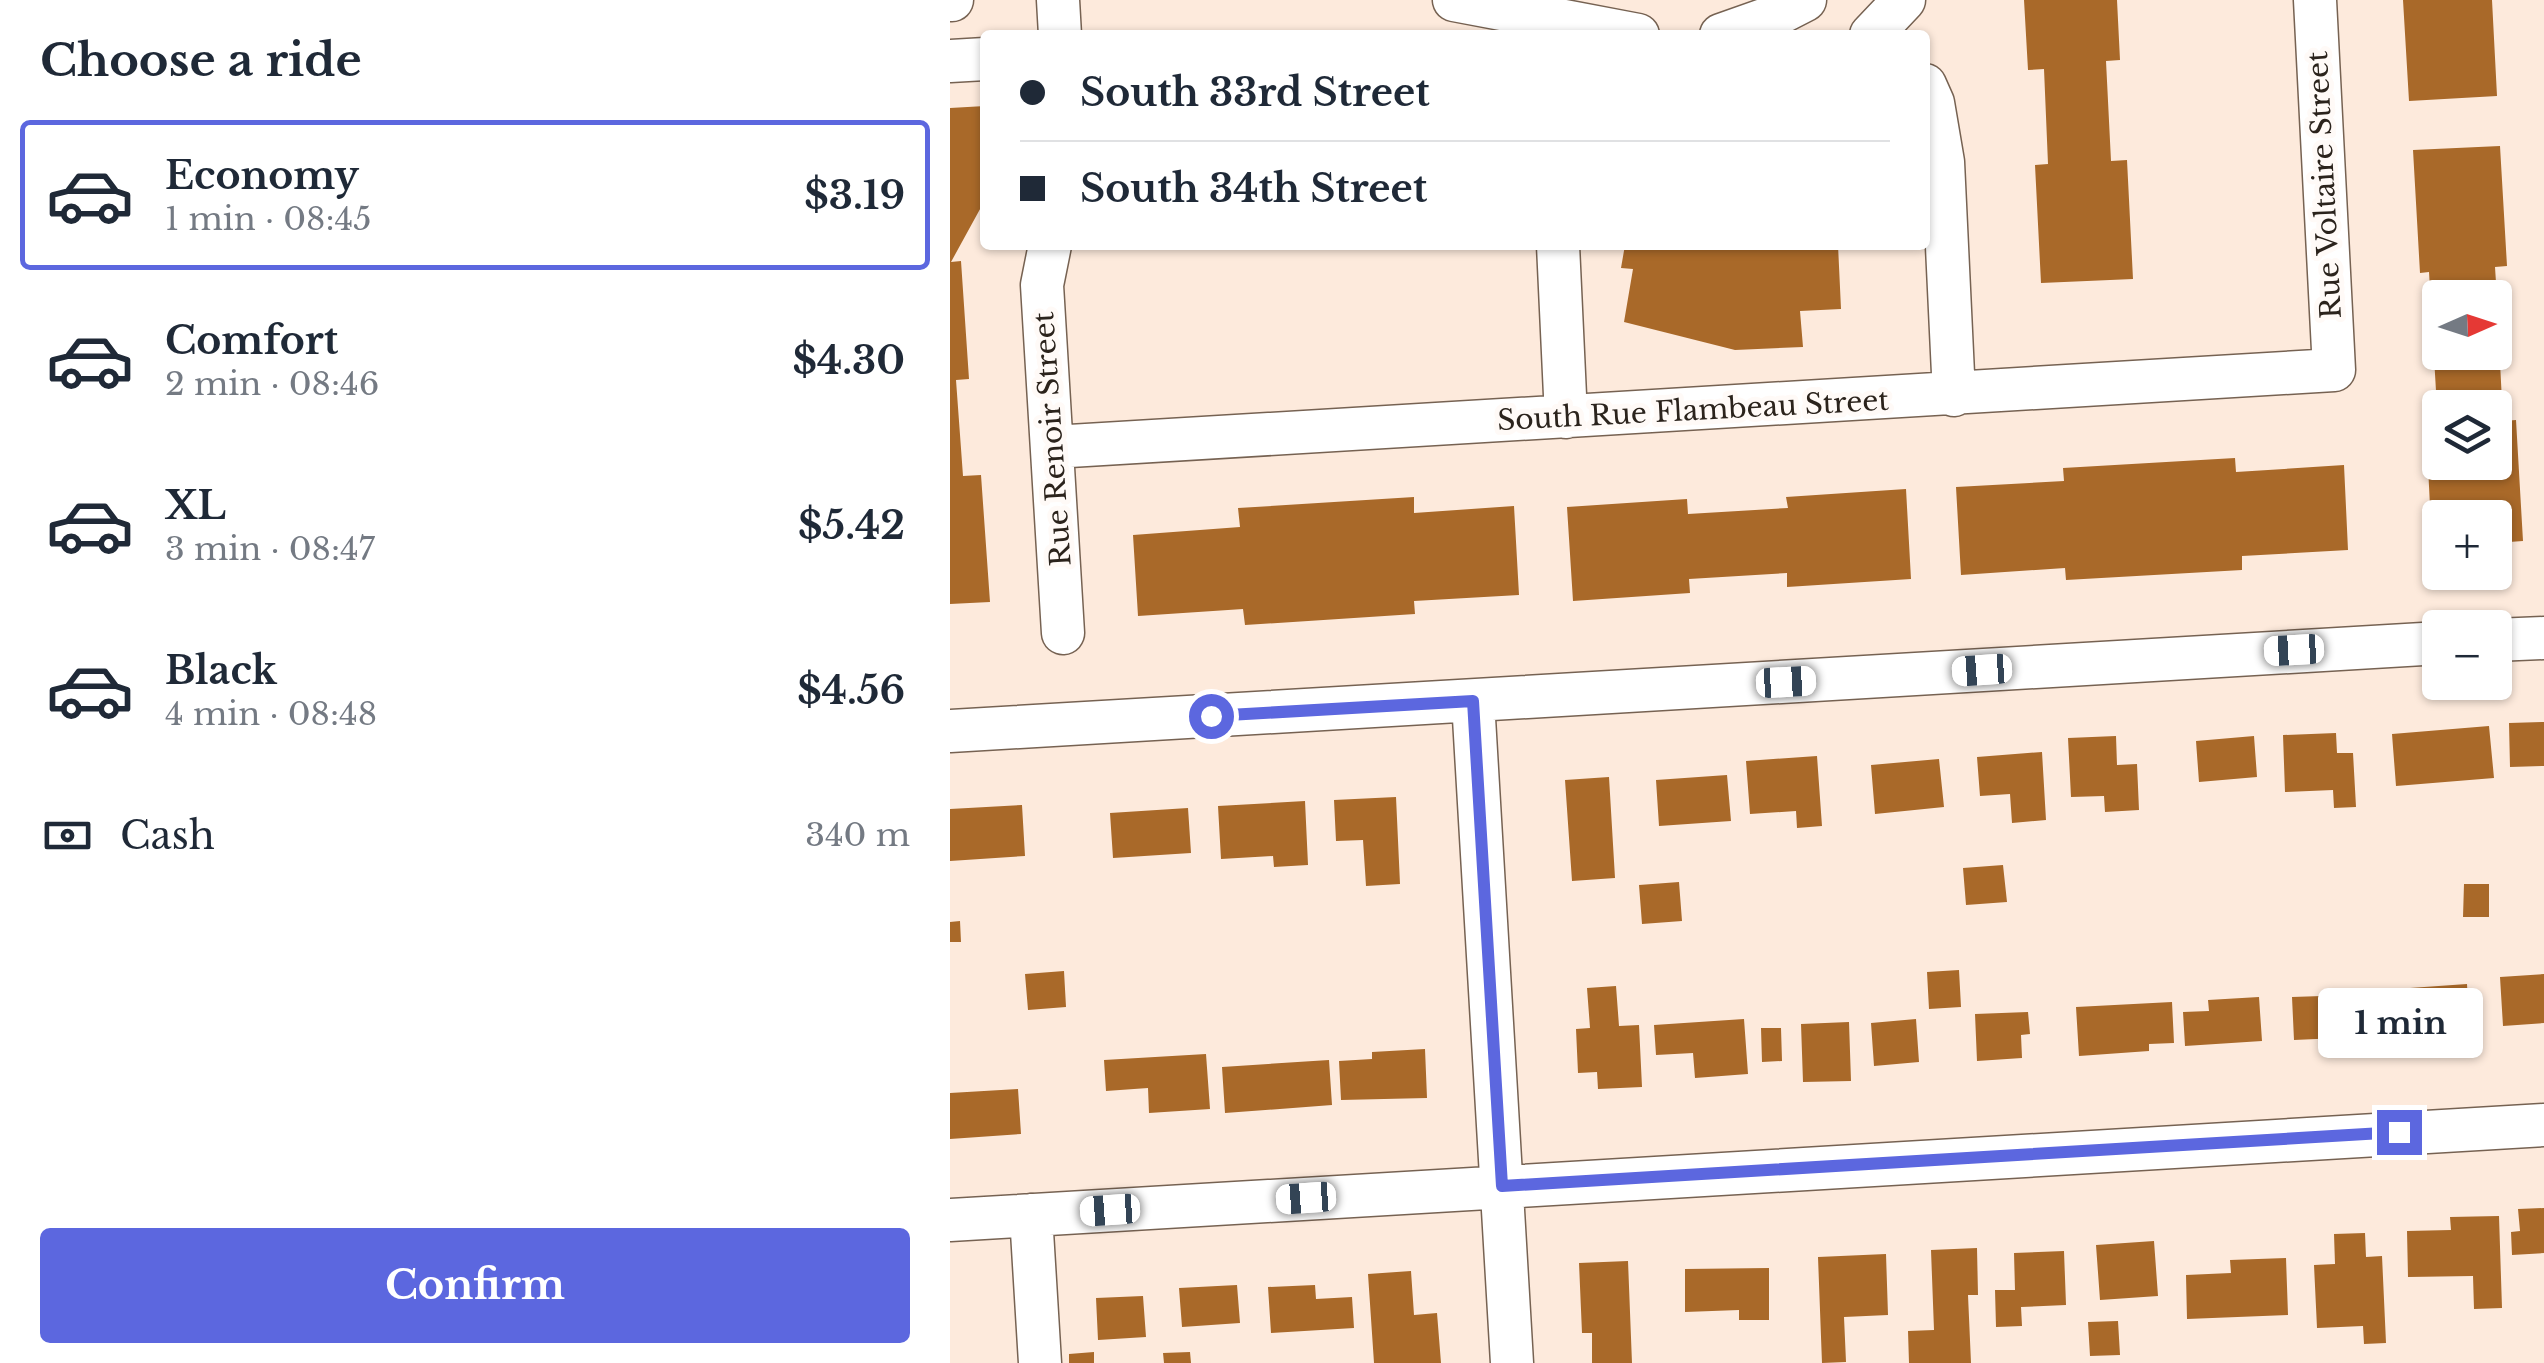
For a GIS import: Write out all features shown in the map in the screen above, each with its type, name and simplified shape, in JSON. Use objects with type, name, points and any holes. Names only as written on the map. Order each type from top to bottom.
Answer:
[{"type":"street","points":[[1058,0],[1060,30]]},
{"type":"street","points":[[1454,0],[1612,30]]},
{"type":"street","points":[[1736,30],[1772,18],[1805,0]]},
{"type":"street","name":"Rue Voltaire Street","points":[[2315,0],[2334,370]]},
{"type":"street","points":[[950,62],[980,59]]},
{"type":"street","points":[[1930,95],[1943,162],[1954,394]]},
{"type":"street","name":"Rue Renoir Street","points":[[1049,250],[1042,285],[1064,633]]},
{"type":"street","points":[[1558,250],[1566,417]]},
{"type":"street","name":"South Rue Flambeau Street","points":[[1052,447],[2334,370]]},
{"type":"street","points":[[2512,639],[2544,638]]},
{"type":"street","points":[[950,731],[2422,643]]},
{"type":"street","points":[[1473,701],[1512,1363]]},
{"type":"street","points":[[950,1220],[2544,1124]]},
{"type":"street","points":[[1032,1214],[1040,1363]]},
{"type":"building","points":[[2024,0],[2117,0],[2120,60],[2106,61],[2111,161],[2127,160],[2133,279],[2041,283],[2035,165],[2048,164],[2044,69],[2028,70]]},
{"type":"building","points":[[2403,0],[2492,0],[2497,96],[2409,101]]},
{"type":"building","points":[[980,106],[980,209],[951,262],[961,261],[969,379],[956,380],[963,476],[981,475],[990,602],[950,604],[950,108]]},
{"type":"building","points":[[2500,146],[2507,266],[2495,267],[2496,280],[2429,280],[2429,272],[2420,273],[2413,150]]},
{"type":"building","points":[[1624,250],[1838,250],[1841,309],[1800,311],[1803,347],[1735,350],[1624,322],[1633,269],[1621,268]]},
{"type":"building","points":[[2435,370],[2500,370],[2501,390],[2436,390]]},
{"type":"building","points":[[2512,420],[2516,420],[2523,541],[2512,542],[2512,500],[2430,500],[2429,480],[2512,480]]},
{"type":"building","points":[[2235,458],[2236,472],[2344,465],[2348,550],[2242,556],[2242,570],[2066,580],[2065,568],[1961,575],[1956,487],[2064,481],[2063,468]]},
{"type":"building","points":[[1906,489],[1911,579],[1787,587],[1787,573],[1689,579],[1690,593],[1573,601],[1567,507],[1687,499],[1688,514],[1788,508],[1786,497]]},
{"type":"building","points":[[1414,497],[1414,513],[1514,506],[1519,595],[1414,601],[1415,614],[1245,625],[1243,609],[1138,616],[1133,535],[1240,527],[1238,508]]},
{"type":"building","points":[[2544,722],[2544,766],[2510,767],[2509,723]]},
{"type":"building","points":[[2489,726],[2494,778],[2396,786],[2392,734]]},
{"type":"building","points":[[2336,733],[2337,753],[2353,753],[2356,807],[2334,808],[2333,790],[2285,792],[2283,735]]},
{"type":"building","points":[[2116,736],[2117,765],[2137,764],[2139,810],[2105,812],[2104,796],[2071,797],[2068,738]]},
{"type":"building","points":[[2254,736],[2257,777],[2199,782],[2196,741]]},
{"type":"building","points":[[2042,752],[2046,820],[2012,823],[2010,794],[1980,796],[1977,757]]},
{"type":"building","points":[[1817,756],[1822,826],[1797,828],[1796,811],[1750,814],[1746,761]]},
{"type":"building","points":[[1939,759],[1944,807],[1875,814],[1871,765]]},
{"type":"building","points":[[1727,775],[1731,821],[1659,826],[1656,780]]},
{"type":"building","points":[[1609,777],[1615,878],[1572,881],[1565,780]]},
{"type":"building","points":[[1396,797],[1400,884],[1366,886],[1363,840],[1336,841],[1334,800]]},
{"type":"building","points":[[1305,801],[1308,865],[1274,867],[1273,856],[1221,859],[1218,806]]},
{"type":"building","points":[[1022,805],[1025,856],[950,861],[950,809]]},
{"type":"building","points":[[1188,808],[1191,853],[1113,858],[1110,813]]},
{"type":"building","points":[[2003,865],[2007,902],[1966,905],[1963,868]]},
{"type":"building","points":[[1679,882],[1682,921],[1642,924],[1639,885]]},
{"type":"building","points":[[2464,884],[2489,884],[2489,917],[2463,917]]},
{"type":"building","points":[[960,921],[961,942],[950,942],[950,922]]},
{"type":"building","points":[[1959,970],[1961,1007],[1929,1009],[1927,972]]},
{"type":"building","points":[[1064,971],[1066,1007],[1028,1010],[1025,974]]},
{"type":"building","points":[[2544,974],[2544,1023],[2503,1026],[2500,977]]},
{"type":"building","points":[[2467,984],[2468,1003],[2458,1004],[2459,1027],[2413,1030],[2410,988]]},
{"type":"building","points":[[1616,986],[1619,1026],[1639,1025],[1642,1087],[1598,1089],[1597,1072],[1578,1073],[1576,1029],[1590,1028],[1587,988]]},
{"type":"building","points":[[2382,994],[2383,1036],[2294,1040],[2292,997]]},
{"type":"building","points":[[2259,997],[2262,1041],[2185,1046],[2183,1012],[2209,1011],[2208,1000]]},
{"type":"building","points":[[2172,1002],[2174,1043],[2149,1044],[2149,1051],[2079,1056],[2076,1007]]},
{"type":"building","points":[[2028,1012],[2030,1034],[2021,1035],[2022,1058],[1977,1061],[1975,1014]]},
{"type":"building","points":[[1744,1019],[1748,1074],[1695,1078],[1693,1053],[1656,1055],[1654,1025]]},
{"type":"building","points":[[1916,1019],[1919,1062],[1874,1066],[1871,1023]]},
{"type":"building","points":[[1849,1022],[1851,1081],[1803,1082],[1801,1024]]},
{"type":"building","points":[[1761,1028],[1781,1028],[1782,1061],[1762,1062]]},
{"type":"building","points":[[1425,1049],[1427,1098],[1341,1100],[1339,1061],[1372,1059],[1372,1052]]},
{"type":"building","points":[[1206,1054],[1210,1109],[1149,1113],[1148,1088],[1106,1091],[1104,1060]]},
{"type":"building","points":[[1329,1060],[1332,1105],[1225,1113],[1222,1067]]},
{"type":"building","points":[[1018,1089],[1021,1134],[950,1139],[950,1093]]},
{"type":"building","points":[[2544,1208],[2544,1253],[2512,1255],[2511,1232],[2520,1231],[2518,1209]]},
{"type":"building","points":[[2499,1216],[2502,1308],[2474,1309],[2473,1276],[2408,1277],[2407,1231],[2451,1230],[2450,1217]]},
{"type":"building","points":[[2365,1233],[2366,1257],[2382,1256],[2386,1343],[2364,1344],[2363,1326],[2317,1328],[2314,1265],[2335,1264],[2334,1234]]},
{"type":"building","points":[[2154,1241],[2158,1296],[2100,1300],[2096,1245]]},
{"type":"building","points":[[1977,1248],[1978,1295],[1968,1295],[1971,1363],[1909,1363],[1908,1331],[1934,1330],[1931,1250]]},
{"type":"building","points":[[2064,1251],[2066,1305],[2021,1307],[2022,1326],[1996,1327],[1995,1290],[2015,1290],[2014,1253]]},
{"type":"building","points":[[1886,1254],[1888,1315],[1844,1317],[1846,1362],[1822,1363],[1818,1257]]},
{"type":"building","points":[[2286,1258],[2288,1315],[2187,1319],[2186,1275],[2231,1273],[2230,1260]]},
{"type":"building","points":[[1628,1261],[1632,1363],[1592,1363],[1592,1333],[1582,1333],[1579,1263]]},
{"type":"building","points":[[1769,1268],[1769,1320],[1739,1320],[1739,1310],[1685,1312],[1685,1269]]},
{"type":"building","points":[[1411,1271],[1414,1315],[1437,1313],[1441,1363],[1374,1363],[1368,1274]]},
{"type":"building","points":[[1237,1285],[1240,1323],[1182,1327],[1179,1288]]},
{"type":"building","points":[[1315,1285],[1316,1299],[1352,1297],[1354,1328],[1271,1333],[1268,1287]]},
{"type":"building","points":[[1143,1296],[1146,1337],[1098,1340],[1096,1298]]},
{"type":"building","points":[[2118,1321],[2120,1355],[2090,1356],[2088,1322]]},
{"type":"building","points":[[1094,1352],[1094,1363],[1069,1363],[1069,1354]]},
{"type":"building","points":[[1190,1352],[1191,1363],[1164,1363],[1163,1353]]},
{"type":"route","points":[[1211,716],[1473,701],[1502,1186],[2399,1132]]}]
